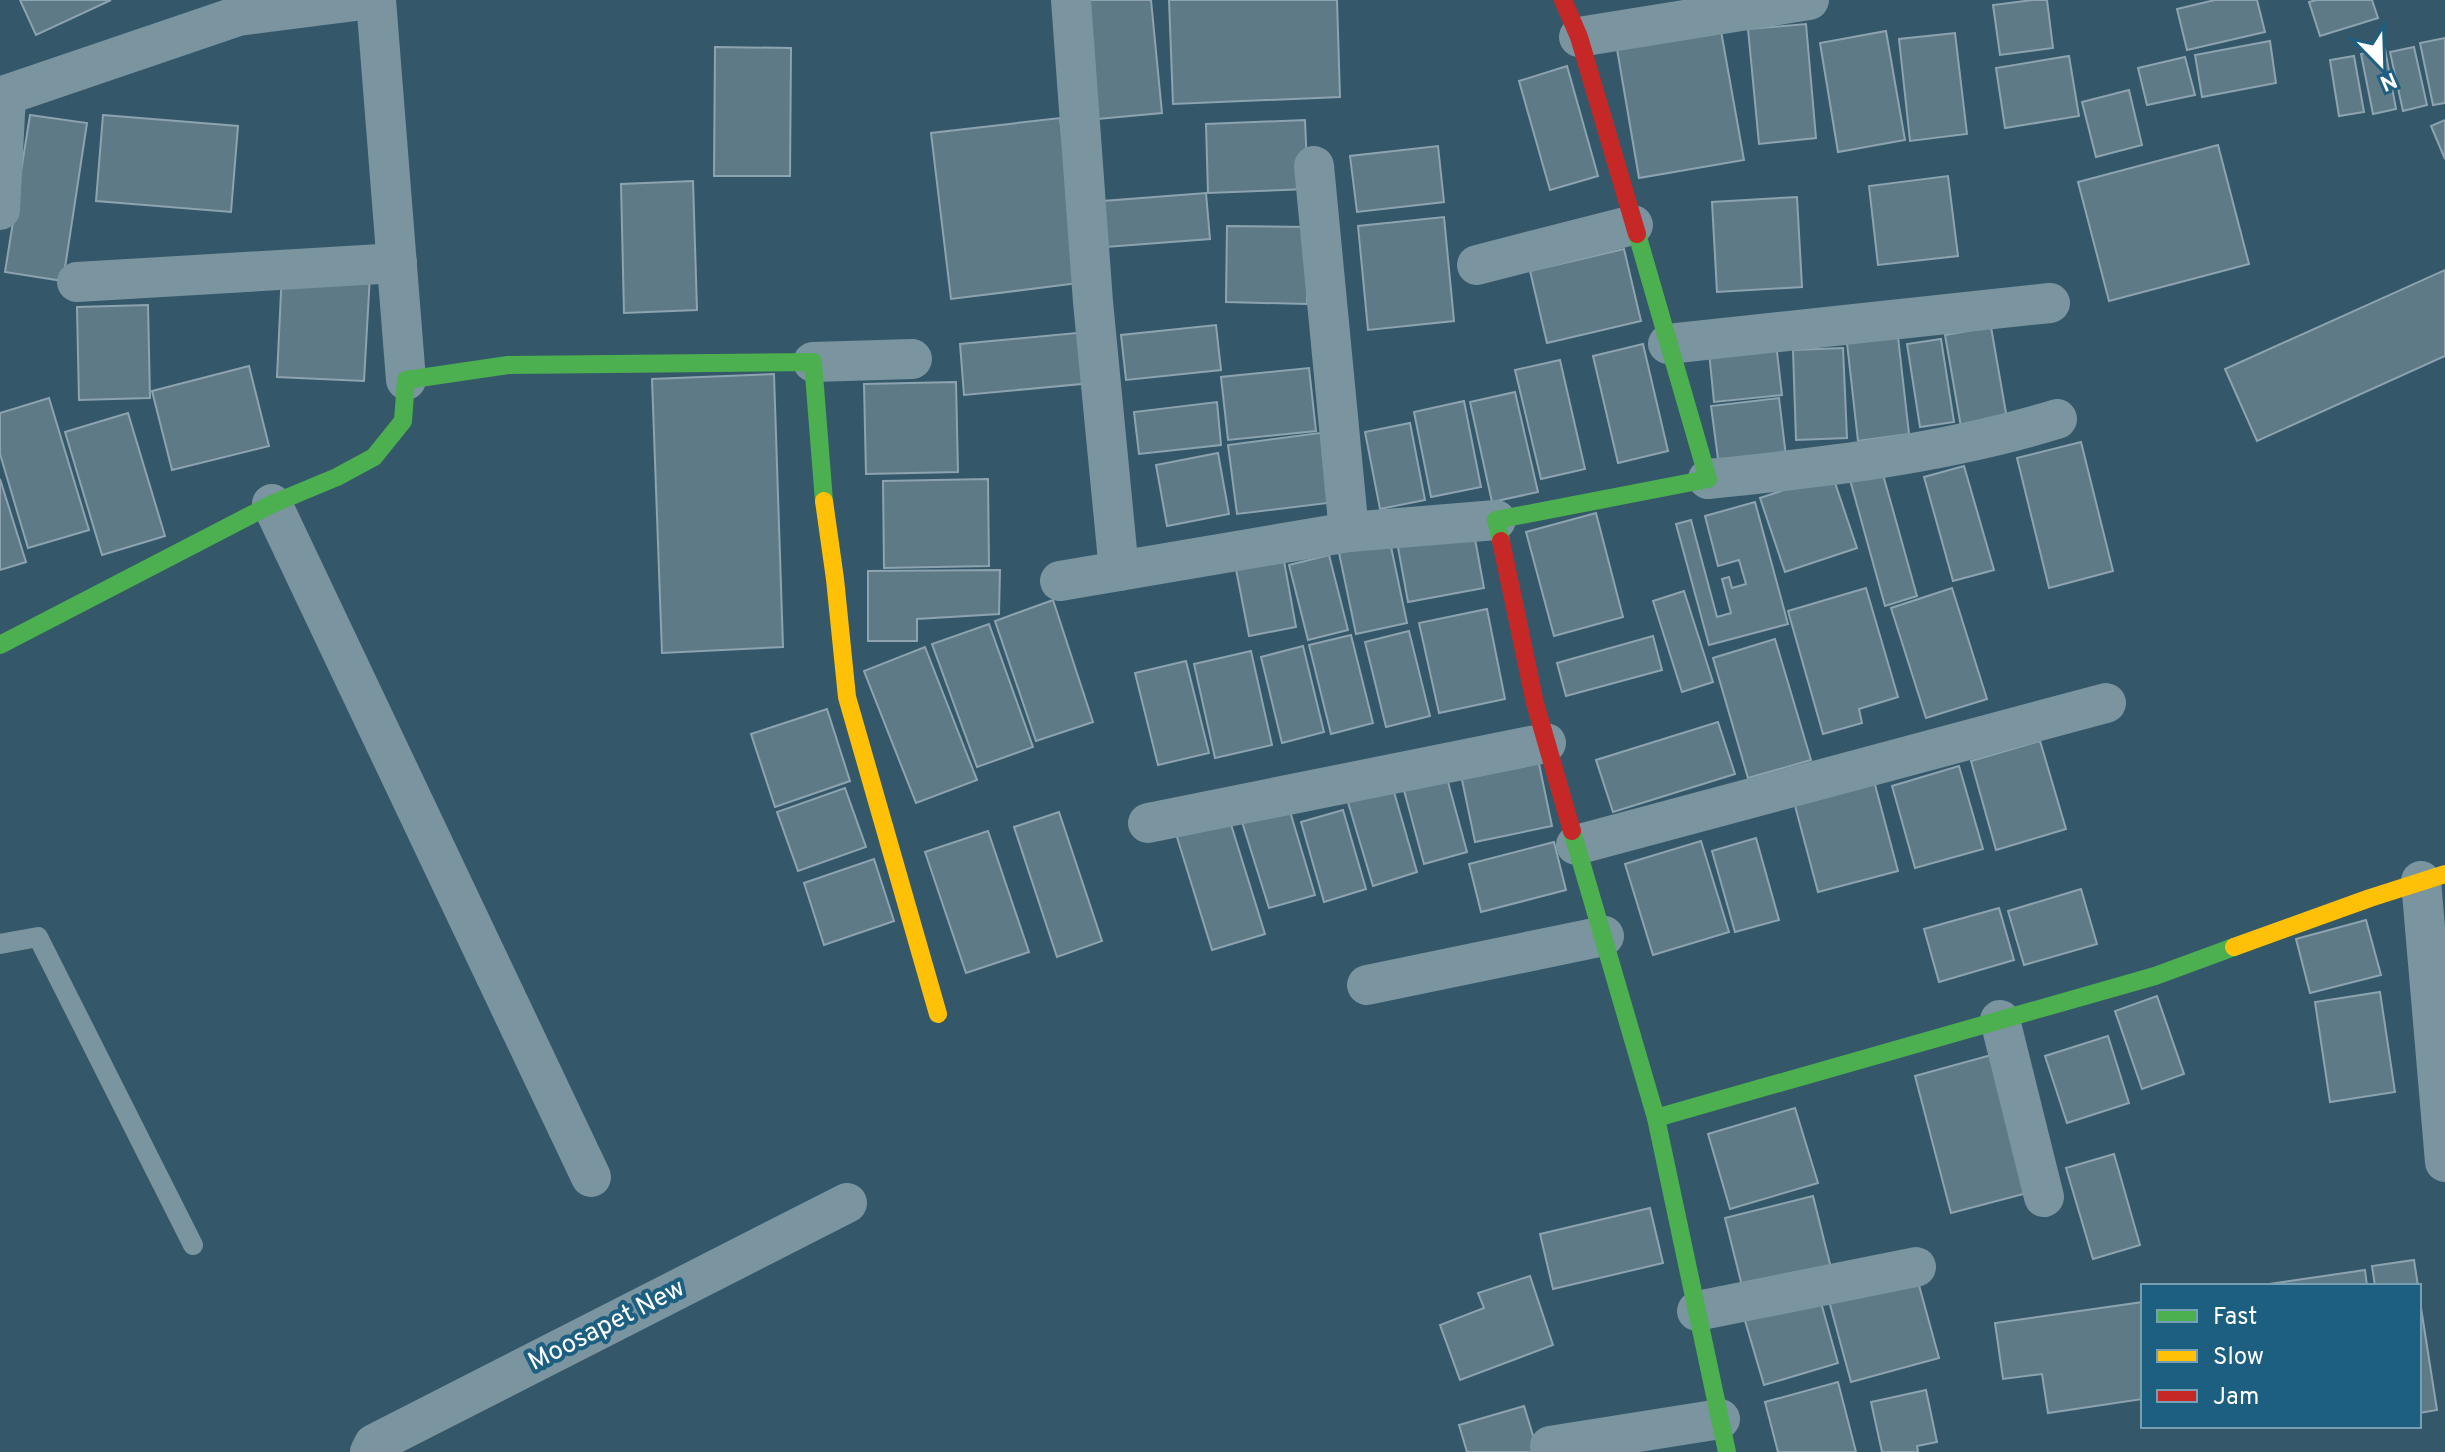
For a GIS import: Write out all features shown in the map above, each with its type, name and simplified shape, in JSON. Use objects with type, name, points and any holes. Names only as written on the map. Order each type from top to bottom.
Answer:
[{"type":"street","points":[[0,210],[3,96],[238,16],[363,0]]},
{"type":"street","points":[[0,645],[272,504],[337,477],[374,457],[403,421],[406,380],[376,0]]},
{"type":"street","points":[[1071,0],[1093,302],[1119,571]]},
{"type":"street","points":[[1563,0],[1579,37],[1708,479]]},
{"type":"street","points":[[1579,37],[1809,0]]},
{"type":"street","points":[[1314,166],[1349,532]]},
{"type":"street","points":[[1477,265],[1633,225]]},
{"type":"street","points":[[77,282],[397,263]]},
{"type":"street","points":[[1668,344],[2050,303]]},
{"type":"street","points":[[406,380],[508,365],[912,359]]},
{"type":"street","points":[[813,362],[820,477],[835,579],[847,697],[938,1014]]},
{"type":"street","points":[[1060,581],[1349,532],[1496,520],[1708,479],[1840,466],[1939,450],[2057,419]]},
{"type":"street","points":[[272,504],[591,1177]]},
{"type":"street","points":[[1496,520],[1535,703],[1656,1118],[1723,1436],[1550,1446]]},
{"type":"street","points":[[1576,845],[2106,703]]},
{"type":"street","points":[[1148,823],[1546,743]]},
{"type":"street","points":[[1656,1118],[2155,976],[2433,877],[2445,1162]]},
{"type":"street","points":[[1367,985],[1604,936]]},
{"type":"street","points":[[2000,1020],[2044,1197]]},
{"type":"street","name":"Moosapet New","points":[[370,1452],[374,1444],[847,1203]]},
{"type":"street","points":[[1697,1311],[1916,1267]]},
{"type":"lane","points":[[0,944],[38,937],[193,1245]]},
{"type":"building","points":[[20,0],[111,0],[36,35]]},
{"type":"building","points":[[1075,0],[1151,0],[1162,113],[1087,120]]},
{"type":"building","points":[[1169,0],[1337,0],[1340,97],[1173,104]]},
{"type":"building","points":[[2047,0],[2053,48],[2000,55],[1993,5]]},
{"type":"building","points":[[2215,0],[2257,0],[2265,32],[2187,50],[2177,9]]},
{"type":"building","points":[[2372,0],[2378,18],[2320,36],[2309,2]]},
{"type":"building","points":[[1806,24],[1816,138],[1759,144],[1748,29]]},
{"type":"building","points":[[1721,31],[1744,160],[1639,178],[1617,49]]},
{"type":"building","points":[[1886,31],[1905,140],[1838,152],[1820,43]]},
{"type":"building","points":[[1955,33],[1967,134],[1910,141],[1899,39]]},
{"type":"building","points":[[2445,38],[2445,103],[2433,105],[2420,43]]},
{"type":"building","points":[[2270,41],[2276,83],[2202,97],[2195,55]]},
{"type":"building","points":[[715,47],[791,48],[790,176],[714,176]]},
{"type":"building","points":[[2414,47],[2427,105],[2403,111],[2390,52]]},
{"type":"building","points":[[2385,49],[2396,109],[2373,114],[2361,54]]},
{"type":"building","points":[[2069,56],[2079,116],[2005,128],[1996,68]]},
{"type":"building","points":[[2354,56],[2364,112],[2339,116],[2330,60]]},
{"type":"building","points":[[2185,57],[2195,95],[2147,105],[2138,68]]},
{"type":"building","points":[[1567,66],[1598,176],[1550,190],[1519,81]]},
{"type":"building","points":[[2129,90],[2142,145],[2096,157],[2082,102]]},
{"type":"building","points":[[30,115],[87,123],[63,281],[5,272]]},
{"type":"building","points":[[103,115],[238,126],[231,212],[96,201]]},
{"type":"building","points":[[1060,118],[1079,283],[951,299],[931,133]]},
{"type":"building","points":[[1305,120],[1308,189],[1208,193],[1206,124]]},
{"type":"building","points":[[2445,120],[2445,159],[2431,126]]},
{"type":"building","points":[[2218,145],[2249,264],[2109,301],[2078,182]]},
{"type":"building","points":[[1438,146],[1444,202],[1357,212],[1350,156]]},
{"type":"building","points":[[1948,176],[1958,256],[1878,265],[1869,186]]},
{"type":"building","points":[[693,181],[697,310],[624,313],[621,184]]},
{"type":"building","points":[[1206,193],[1210,239],[1106,247],[1103,201]]},
{"type":"building","points":[[1797,197],[1802,287],[1717,292],[1712,202]]},
{"type":"building","points":[[1444,217],[1454,321],[1368,330],[1358,226]]},
{"type":"building","points":[[1227,226],[1308,227],[1307,304],[1226,302]]},
{"type":"building","points":[[1624,249],[1641,321],[1547,343],[1530,271]]},
{"type":"building","points":[[2445,270],[2445,356],[2257,441],[2225,369]]},
{"type":"building","points":[[282,271],[370,275],[364,381],[277,377]]},
{"type":"building","points":[[148,305],[150,398],[79,400],[77,307]]},
{"type":"building","points":[[1216,325],[1221,370],[1126,380],[1121,335]]},
{"type":"building","points":[[1991,327],[2007,419],[1961,427],[1945,335]]},
{"type":"building","points":[[1087,332],[1092,383],[964,395],[960,344]]},
{"type":"building","points":[[1775,335],[1782,395],[1714,402],[1708,342]]},
{"type":"building","points":[[1898,337],[1909,434],[1858,441],[1847,343]]},
{"type":"building","points":[[1941,339],[1954,422],[1920,427],[1907,344]]},
{"type":"building","points":[[1643,344],[1668,451],[1618,463],[1593,356]]},
{"type":"building","points":[[1843,348],[1847,438],[1796,440],[1793,350]]},
{"type":"building","points":[[1560,360],[1585,469],[1541,479],[1515,370]]},
{"type":"building","points":[[249,366],[269,446],[172,470],[152,391]]},
{"type":"building","points":[[1309,368],[1316,431],[1228,440],[1221,377]]},
{"type":"building","points":[[774,374],[783,647],[662,653],[652,379]]},
{"type":"building","points":[[956,382],[958,472],[866,474],[864,384]]},
{"type":"building","points":[[1515,392],[1538,492],[1492,502],[1470,402]]},
{"type":"building","points":[[49,398],[89,530],[28,548],[0,454],[0,413]]},
{"type":"building","points":[[1779,398],[1787,465],[1720,474],[1711,406]]},
{"type":"building","points":[[1464,401],[1481,487],[1431,497],[1414,412]]},
{"type":"building","points":[[1217,402],[1221,445],[1139,454],[1134,412]]},
{"type":"building","points":[[128,413],[165,536],[102,555],[65,432]]},
{"type":"building","points":[[1410,423],[1425,500],[1380,509],[1365,432]]},
{"type":"building","points":[[1327,432],[1336,502],[1237,514],[1228,445]]},
{"type":"building","points":[[2081,442],[2113,571],[2049,588],[2017,458]]},
{"type":"building","points":[[1218,453],[1229,514],[1167,526],[1156,465]]},
{"type":"building","points":[[1964,466],[1994,570],[1953,581],[1924,477]]},
{"type":"building","points":[[1882,471],[1917,596],[1885,606],[1850,480]]},
{"type":"building","points":[[1832,474],[1857,548],[1785,572],[1760,498]]},
{"type":"building","points":[[0,479],[26,562],[0,570]]},
{"type":"building","points":[[988,479],[989,566],[884,568],[883,481]]},
{"type":"building","points":[[1755,502],[1788,624],[1709,645],[1676,524],[1691,520],[1717,617],[1731,613],[1722,579],[1729,577],[1732,588],[1746,584],[1739,560],[1718,566],[1705,516]]},
{"type":"building","points":[[1596,513],[1623,617],[1554,636],[1526,532]]},
{"type":"building","points":[[1473,528],[1484,588],[1408,602],[1397,542]]},
{"type":"building","points":[[1389,537],[1407,623],[1356,634],[1338,548]]},
{"type":"building","points":[[1282,550],[1296,627],[1249,636],[1234,559]]},
{"type":"building","points":[[1329,555],[1348,630],[1308,640],[1289,565]]},
{"type":"building","points":[[1000,570],[999,614],[917,619],[917,641],[868,641],[868,571]]},
{"type":"building","points":[[1866,588],[1898,697],[1859,709],[1862,723],[1823,734],[1788,611]]},
{"type":"building","points":[[1952,588],[1987,699],[1926,718],[1891,608]]},
{"type":"building","points":[[1684,591],[1713,682],[1682,692],[1653,601]]},
{"type":"building","points":[[1053,600],[1093,722],[1036,741],[995,621]]},
{"type":"building","points":[[1487,609],[1505,699],[1439,713],[1419,623]]},
{"type":"building","points":[[989,624],[1033,747],[977,767],[932,644]]},
{"type":"building","points":[[1409,631],[1430,716],[1386,727],[1365,642]]},
{"type":"building","points":[[1351,635],[1373,723],[1331,734],[1309,645]]},
{"type":"building","points":[[1653,636],[1662,670],[1566,696],[1557,663]]},
{"type":"building","points":[[1775,639],[1811,760],[1748,778],[1713,658]]},
{"type":"building","points":[[1303,646],[1324,732],[1282,743],[1261,657]]},
{"type":"building","points":[[925,647],[977,780],[916,803],[864,671]]},
{"type":"building","points":[[1251,651],[1272,745],[1215,758],[1194,664]]},
{"type":"building","points":[[1186,661],[1209,753],[1158,765],[1135,673]]},
{"type":"building","points":[[827,709],[850,781],[775,807],[751,734]]},
{"type":"building","points":[[1718,722],[1735,774],[1613,812],[1596,760]]},
{"type":"building","points":[[2040,741],[2066,829],[1996,850],[1971,761]]},
{"type":"building","points":[[1538,759],[1552,826],[1475,842],[1461,775]]},
{"type":"building","points":[[1959,766],[1983,849],[1915,868],[1892,786]]},
{"type":"building","points":[[1445,771],[1467,852],[1424,864],[1402,783]]},
{"type":"building","points":[[1874,781],[1898,871],[1818,892],[1794,802]]},
{"type":"building","points":[[1392,785],[1417,872],[1373,886],[1347,799]]},
{"type":"building","points":[[845,788],[866,847],[798,871],[777,812]]},
{"type":"building","points":[[1289,808],[1315,895],[1269,908],[1242,822]]},
{"type":"building","points":[[1343,810],[1366,889],[1324,902],[1301,822]]},
{"type":"building","points":[[1059,812],[1102,941],[1057,957],[1014,827]]},
{"type":"building","points":[[1229,818],[1265,934],[1212,950],[1176,834]]},
{"type":"building","points":[[988,831],[1029,952],[966,973],[925,852]]},
{"type":"building","points":[[1756,838],[1779,920],[1735,932],[1712,851]]},
{"type":"building","points":[[1701,841],[1729,932],[1653,955],[1625,864]]},
{"type":"building","points":[[1554,842],[1566,890],[1481,912],[1469,864]]},
{"type":"building","points":[[874,859],[894,921],[824,945],[804,883]]},
{"type":"building","points":[[2081,889],[2097,944],[2024,965],[2008,911]]},
{"type":"building","points":[[1999,908],[2014,960],[1939,982],[1924,929]]},
{"type":"building","points":[[2366,920],[2381,975],[2310,993],[2296,939]]},
{"type":"building","points":[[2380,992],[2395,1092],[2330,1102],[2315,1002]]},
{"type":"building","points":[[2157,996],[2184,1074],[2142,1089],[2115,1011]]},
{"type":"building","points":[[2108,1036],[2129,1103],[2067,1123],[2045,1056]]},
{"type":"building","points":[[1995,1054],[2031,1192],[1951,1213],[1915,1076]]},
{"type":"building","points":[[1795,1108],[1818,1183],[1730,1209],[1708,1134]]},
{"type":"building","points":[[2114,1154],[2140,1245],[2093,1259],[2066,1168]]},
{"type":"building","points":[[1813,1196],[1831,1268],[1743,1290],[1725,1218]]},
{"type":"building","points":[[1650,1208],[1663,1263],[1553,1289],[1540,1234]]},
{"type":"building","points":[[2414,1260],[2418,1284],[2375,1284],[2372,1266]]},
{"type":"building","points":[[2365,1270],[2367,1284],[2269,1284]]},
{"type":"building","points":[[1530,1276],[1553,1345],[1460,1380],[1440,1325],[1484,1308],[1478,1293]]},
{"type":"building","points":[[1917,1278],[1939,1358],[1851,1382],[1829,1301]]},
{"type":"building","points":[[1818,1292],[1838,1363],[1764,1385],[1743,1314]]},
{"type":"building","points":[[2141,1302],[2141,1399],[2048,1413],[2042,1374],[2003,1379],[1995,1323]]},
{"type":"building","points":[[2421,1308],[2437,1410],[2421,1413]]},
{"type":"building","points":[[1838,1382],[1856,1452],[1778,1452],[1765,1402]]},
{"type":"building","points":[[1926,1390],[1937,1442],[1917,1446],[1918,1452],[1882,1452],[1871,1402]]},
{"type":"building","points":[[1524,1406],[1538,1452],[1467,1452],[1459,1425]]},
{"type":"traffic: fast","points":[[1501,541],[1496,520],[1708,479],[1637,234]]},
{"type":"traffic: fast","points":[[0,645],[272,504],[337,477],[374,457],[403,421],[406,380],[508,365],[813,362],[824,501]]},
{"type":"traffic: fast","points":[[1572,831],[1656,1118],[1727,1452]]},
{"type":"traffic: fast","points":[[1656,1118],[2155,976],[2234,947]]},
{"type":"traffic: slow","points":[[824,501],[847,697],[938,1014]]},
{"type":"traffic: slow","points":[[2234,947],[2445,874]]},
{"type":"traffic: jam","points":[[1563,0],[1579,37],[1637,234]]},
{"type":"traffic: jam","points":[[1501,541],[1535,703],[1572,831]]}]
